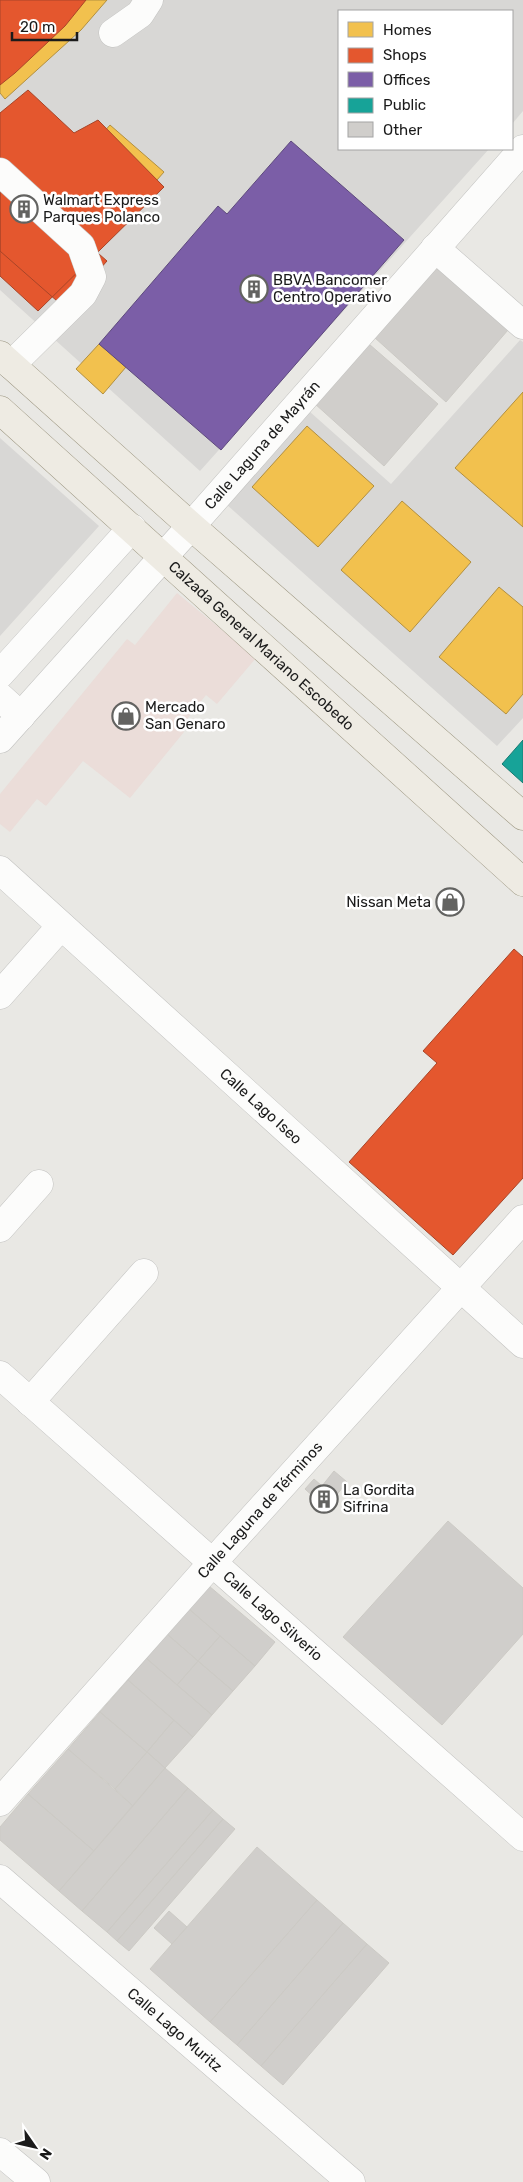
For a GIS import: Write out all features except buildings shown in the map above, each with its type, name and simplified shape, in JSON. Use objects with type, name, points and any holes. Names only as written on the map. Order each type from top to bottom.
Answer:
[{"type":"main road","points":[[6,360],[191,526],[523,816]]},
{"type":"main road","name":"Calzada General Mariano Escobedo","points":[[0,410],[523,882]]},
{"type":"street","points":[[113,33],[140,14],[149,0]]},
{"type":"street","name":"Calle Laguna de Mayrán","points":[[0,739],[164,557],[523,149]]},
{"type":"street","points":[[0,172],[81,246],[92,277],[83,294],[6,360]]},
{"type":"street","points":[[435,248],[523,325]]},
{"type":"street","points":[[0,674],[132,528]]},
{"type":"street","points":[[0,697],[21,716]]},
{"type":"street","name":"Calle Lago Iseo","points":[[0,870],[523,1344]]},
{"type":"street","points":[[0,995],[61,926]]},
{"type":"street","points":[[0,1228],[39,1184]]},
{"type":"street","name":"Calle Laguna de Términos","points":[[0,1802],[213,1562],[523,1219]]},
{"type":"street","points":[[30,1402],[144,1273]]},
{"type":"street","name":"Calle Lago Silverio","points":[[0,1375],[523,1837]]},
{"type":"street","name":"Calle Lago Muritz","points":[[0,1879],[351,2182]]},
{"type":"street","points":[[0,2152],[36,2182]]},
{"type":"shaded area","points":[[0,0],[523,0],[523,111],[513,123],[513,10],[338,10],[338,150],[488,150],[200,471],[0,290]]},
{"type":"shaded area","points":[[520,340],[523,342],[523,718],[497,746],[226,504],[309,411],[391,484]]},
{"type":"shaded area","points":[[0,438],[99,526],[0,636]]},
{"type":"shaded area","name":"Mercado San Genaro","points":[[177,593],[256,658],[217,704],[206,695],[180,728],[184,732],[130,798],[83,761],[46,806],[37,799],[10,832],[0,824],[0,794],[127,639],[135,645]]},
{"type":"place","name":"Walmart Express Parques Polanco","points":[[24,209]]},
{"type":"place","name":"BBVA Bancomer Centro Operativo","points":[[254,289]]},
{"type":"place","name":"Mercado San Genaro","points":[[126,716]]},
{"type":"place","name":"Nissan Meta","points":[[450,902]]},
{"type":"place","name":"La Gordita Sifrina","points":[[324,1499]]}]
